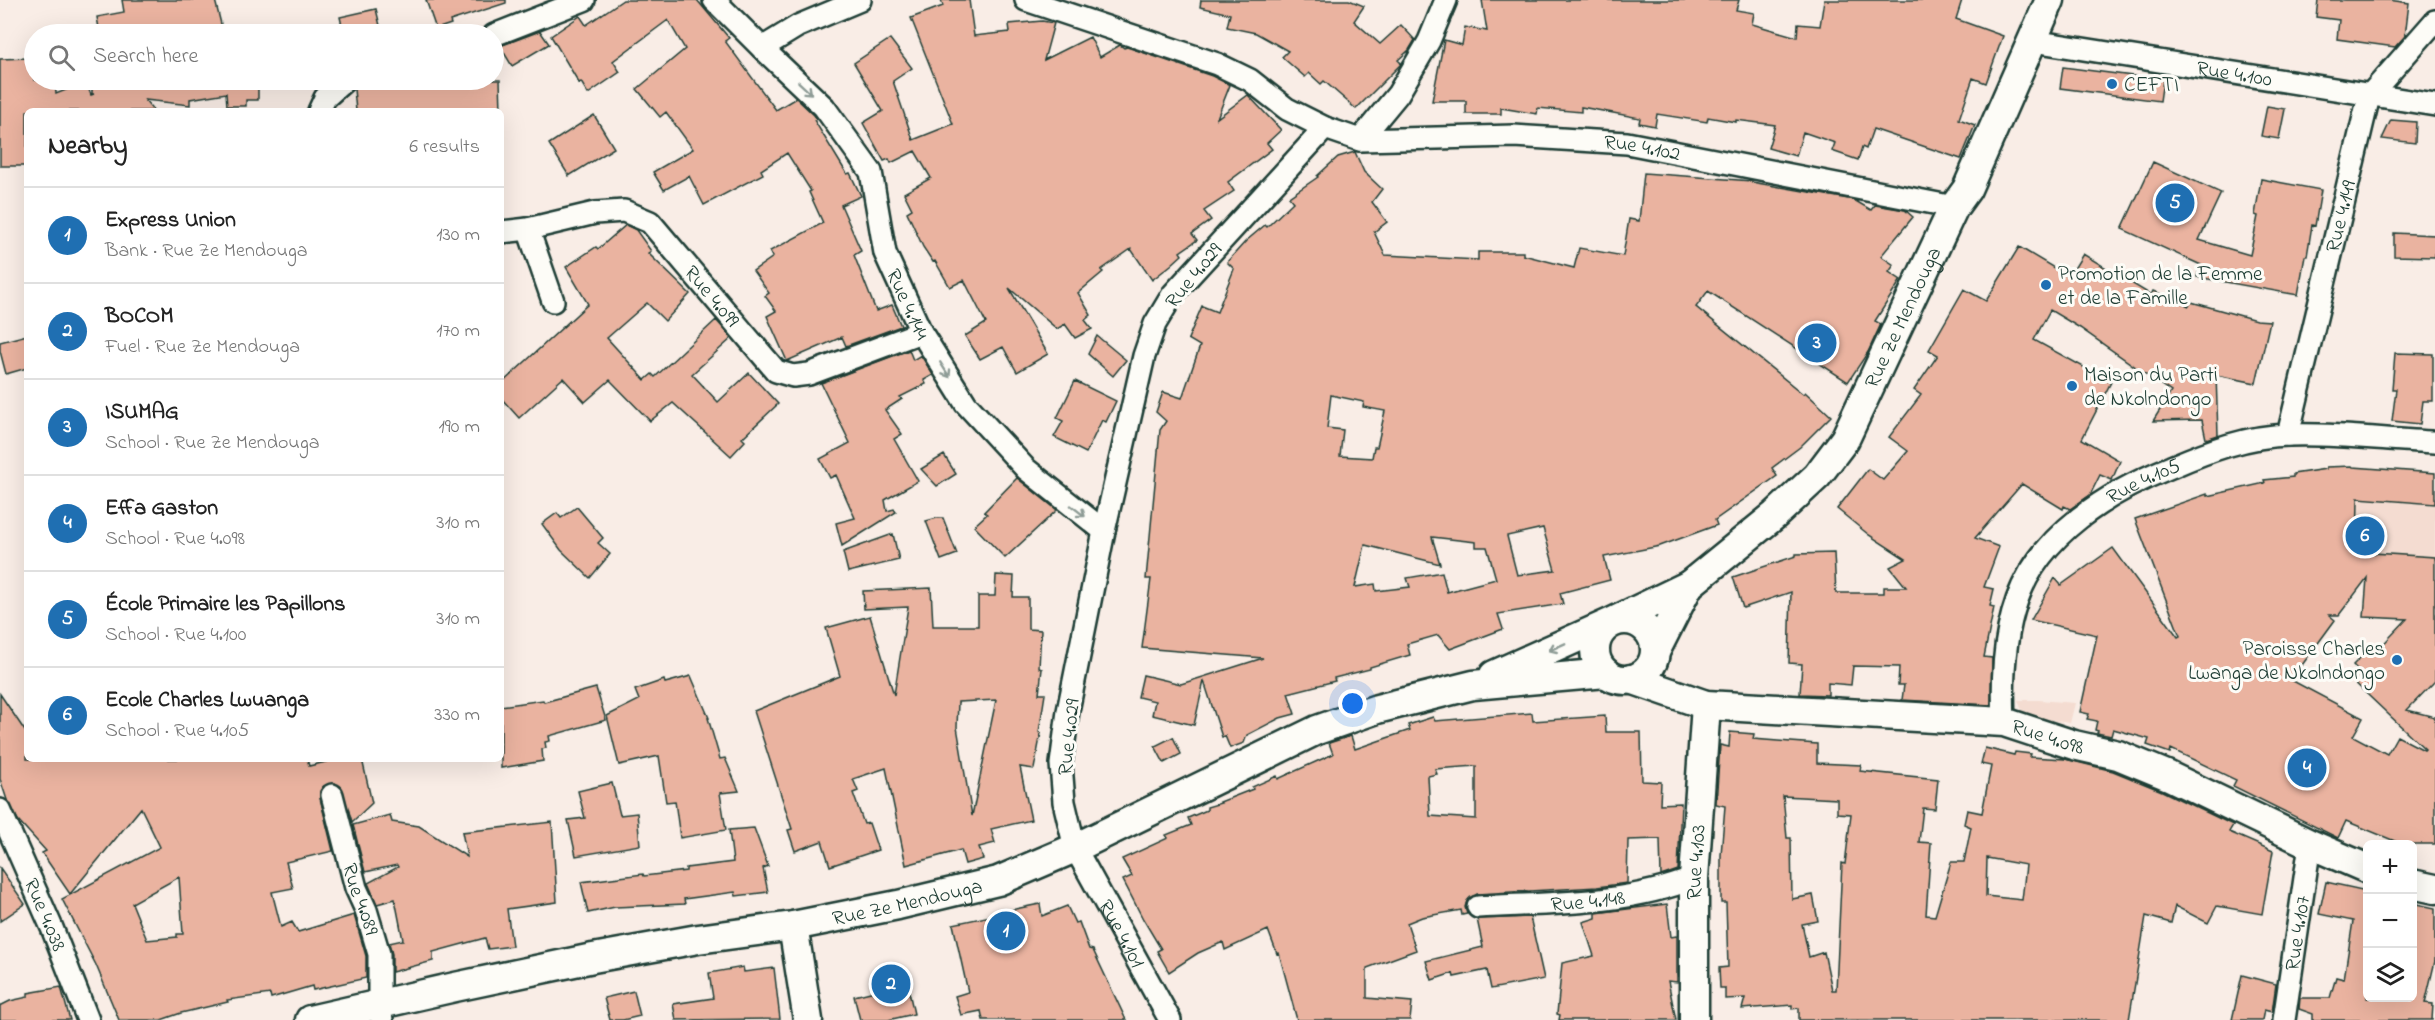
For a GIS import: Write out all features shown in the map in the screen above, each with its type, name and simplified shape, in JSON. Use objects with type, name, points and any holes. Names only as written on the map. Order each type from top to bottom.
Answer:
[{"type":"main road","name":"Rue Ze Mendouga","points":[[1473,685],[1689,585],[1775,515],[1817,476],[1845,439],[1954,207],[1967,189],[2050,0]]},
{"type":"main road","name":"Rue Ze Mendouga","points":[[310,1020],[380,1012],[593,958],[698,939],[793,926],[898,905],[998,881],[1075,848],[1317,730],[1377,709],[1473,685],[1636,666],[1689,585]]},
{"type":"main road","points":[[1636,666],[1654,639],[1648,630],[1631,620],[1610,623],[1602,629],[1595,647],[1595,656],[1636,666],[1705,705]]},
{"type":"main road","name":"Rue 4.098","points":[[1705,705],[2004,722],[2074,745],[2118,755],[2169,776],[2363,867]]},
{"type":"main road","name":"Rue 4.103","points":[[1694,1020],[1694,878],[1705,705]]},
{"type":"main road","points":[[2417,885],[2435,889]]},
{"type":"main road","points":[[793,926],[808,1020]]},
{"type":"street","points":[[504,31],[584,0]]},
{"type":"street","points":[[714,0],[762,48],[798,26],[860,0]]},
{"type":"street","points":[[1026,0],[1217,64],[1250,80],[1287,109],[1325,128]]},
{"type":"street","points":[[1360,140],[1398,94],[1429,41],[1446,0]]},
{"type":"street","name":"Rue 4.149","points":[[2288,435],[2369,96],[2435,21]]},
{"type":"street","name":"Rue 4.100","points":[[2033,41],[2435,105]]},
{"type":"street","name":"Rue 4.144","points":[[762,48],[824,107],[871,172],[885,253],[921,332],[966,404],[1026,469],[1104,531]]},
{"type":"street","points":[[320,108],[325,98],[334,90]]},
{"type":"street","name":"Rue 4.102","points":[[1325,128],[1360,140],[1514,136],[1627,143],[1954,207]]},
{"type":"street","name":"Rue 4.029","points":[[1075,848],[1064,802],[1061,764],[1068,711],[1104,531],[1144,356],[1155,324],[1173,294],[1325,128]]},
{"type":"street","name":"Rue 4.099","points":[[504,231],[528,229],[595,213],[624,211],[650,222],[776,371],[793,376],[809,374],[921,332]]},
{"type":"street","points":[[528,229],[553,301]]},
{"type":"street","name":"Rue 4.105","points":[[2004,722],[2002,685],[2009,633],[2017,600],[2040,558],[2080,515],[2133,482],[2220,446],[2288,435],[2435,442]]},
{"type":"street","name":"Rue 4.089","points":[[332,795],[356,888],[366,910],[379,954],[380,1012]]},
{"type":"street","name":"Rue 4.038","points":[[0,810],[52,928],[88,1020]]},
{"type":"street","name":"Rue 4.107","points":[[2284,1020],[2310,844]]},
{"type":"street","name":"Rue 4.101","points":[[1075,848],[1170,1020]]},
{"type":"street","name":"Rue 4.148","points":[[1478,907],[1619,898],[1671,888],[1694,878]]},
{"type":"shaded area","points":[[2352,466],[2435,473],[2435,588],[2361,583],[2290,477],[2326,467]]},
{"type":"shaded area","points":[[2018,700],[2075,703],[2070,723],[2024,716]]},
{"type":"building","points":[[122,0],[215,0],[221,24],[98,24],[97,17],[124,12]]},
{"type":"building","points":[[426,0],[506,0],[506,3],[450,21],[451,24],[434,24]]},
{"type":"building","points":[[623,0],[697,0],[729,38],[725,41],[776,110],[796,98],[814,115],[817,119],[814,120],[847,174],[850,173],[861,196],[841,205],[861,251],[854,255],[876,311],[892,305],[901,326],[846,346],[842,337],[787,361],[767,316],[776,311],[765,296],[769,293],[753,271],[773,257],[770,251],[823,223],[809,192],[811,191],[787,153],[761,170],[763,174],[704,205],[689,176],[664,190],[653,172],[693,149],[666,112],[660,117],[637,89],[685,49],[668,20],[613,61],[620,72],[588,94],[551,36],[580,16],[586,25]]},
{"type":"building","points":[[941,0],[969,0],[974,36],[1010,32],[1009,24],[1042,21],[1054,23],[1044,60],[1090,37],[1100,57],[1120,45],[1212,76],[1230,85],[1217,118],[1248,95],[1281,130],[1267,143],[1272,149],[1228,182],[1234,191],[1204,211],[1211,220],[1192,234],[1197,240],[1180,252],[1182,255],[1171,265],[1152,280],[1131,249],[1101,270],[1103,272],[1078,293],[1091,315],[1085,320],[1092,329],[1075,338],[1065,324],[1057,329],[1009,288],[1048,354],[1017,372],[1003,347],[980,359],[965,336],[986,323],[964,280],[950,287],[935,261],[933,262],[923,247],[907,212],[912,209],[904,193],[931,178],[915,151],[891,163],[889,159],[884,161],[863,123],[883,111],[854,63],[890,39],[912,68],[893,81],[913,140],[953,124],[911,18],[943,6]]},
{"type":"building","points":[[1201,0],[1349,0],[1364,6],[1354,21],[1380,44],[1401,25],[1415,40],[1409,50],[1398,60],[1400,65],[1356,109],[1324,81],[1321,84],[1309,73],[1305,77],[1282,57],[1288,51],[1256,33],[1227,27],[1230,14],[1200,7]]},
{"type":"building","points":[[1482,0],[1739,0],[1736,10],[1754,13],[1752,24],[1797,37],[1798,24],[1820,26],[1824,0],[1962,0],[1956,19],[2003,36],[1986,83],[1973,78],[1959,119],[1975,125],[1961,159],[1873,129],[1866,149],[1862,147],[1858,160],[1832,151],[1835,143],[1803,132],[1796,156],[1768,148],[1775,125],[1708,117],[1707,122],[1657,114],[1655,126],[1639,123],[1640,118],[1581,107],[1581,112],[1538,108],[1537,114],[1501,108],[1501,114],[1466,114],[1466,101],[1432,101],[1444,40],[1462,45],[1465,27],[1487,31]]},
{"type":"building","points":[[2318,0],[2389,0],[2409,3],[2405,36],[2395,47],[2337,39],[2339,20],[2316,17]]},
{"type":"building","points":[[376,9],[380,24],[342,24],[340,17]]},
{"type":"building","points":[[540,31],[549,44],[512,66],[504,53],[504,44]]},
{"type":"building","points":[[24,58],[24,90],[56,90],[56,94],[66,90],[89,90],[91,95],[94,94],[92,90],[258,90],[258,100],[246,100],[246,106],[227,106],[226,93],[190,99],[190,105],[145,100],[152,108],[24,108],[24,166],[0,166],[0,59]]},
{"type":"building","name":"CEFTI","points":[[2063,67],[2163,80],[2160,101],[2060,88]]},
{"type":"building","points":[[354,90],[500,90],[501,108],[356,108]]},
{"type":"building","points":[[2267,106],[2285,109],[2279,139],[2261,136]]},
{"type":"building","points":[[594,115],[614,148],[569,176],[549,144]]},
{"type":"building","points":[[2391,120],[2416,122],[2415,143],[2382,139]]},
{"type":"building","points":[[1355,152],[1364,172],[1382,189],[1372,202],[1387,222],[1374,232],[1385,255],[1478,260],[1478,252],[1523,252],[1523,255],[1574,268],[1579,248],[1623,256],[1629,219],[1639,221],[1644,173],[1752,181],[1854,200],[1871,210],[1875,205],[1905,210],[1913,217],[1881,256],[1894,265],[1889,272],[1901,280],[1875,321],[1881,324],[1868,352],[1848,382],[1708,291],[1696,307],[1803,394],[1805,392],[1831,416],[1800,447],[1772,468],[1777,476],[1715,520],[1717,525],[1660,546],[1604,557],[1610,580],[1560,593],[1563,604],[1498,614],[1503,629],[1450,649],[1438,635],[1407,644],[1410,655],[1370,667],[1370,669],[1334,678],[1335,681],[1288,693],[1295,714],[1280,718],[1247,735],[1244,743],[1230,748],[1225,736],[1222,737],[1204,681],[1194,725],[1152,715],[1155,701],[1138,697],[1143,675],[1181,684],[1263,658],[1142,648],[1151,579],[1146,579],[1160,430],[1166,421],[1156,412],[1163,392],[1182,398],[1200,346],[1188,339],[1202,306],[1217,312],[1234,269],[1227,262],[1246,241],[1265,225],[1267,227],[1293,202],[1289,197],[1318,177],[1338,157]],"holes":[[[1331,395],[1364,402],[1363,407],[1385,411],[1377,447],[1374,447],[1372,458],[1340,456],[1343,430],[1327,428]],[[1543,528],[1555,570],[1517,575],[1507,536]],[[1432,537],[1476,542],[1476,547],[1487,547],[1496,579],[1447,592],[1442,572],[1407,578],[1410,587],[1376,591],[1375,584],[1355,587],[1365,545],[1440,564]]]},
{"type":"building","points":[[2153,162],[2221,193],[2199,240],[2250,255],[2258,216],[2255,215],[2261,179],[2321,190],[2315,226],[2312,225],[2298,295],[2197,277],[2201,265],[2122,229]]},
{"type":"building","points":[[626,225],[636,230],[651,251],[648,253],[690,294],[665,321],[647,303],[607,338],[645,380],[652,374],[655,377],[716,320],[732,338],[692,374],[718,402],[749,373],[778,404],[742,438],[745,441],[731,456],[673,403],[650,421],[610,380],[585,402],[563,378],[519,418],[504,401],[504,381],[588,304],[566,267],[596,247],[598,249]]},
{"type":"building","points":[[2394,233],[2435,235],[2435,257],[2394,256]]},
{"type":"building","points":[[2019,247],[2069,277],[2083,254],[2151,295],[2153,291],[2189,306],[2191,302],[2256,320],[2270,321],[2256,383],[2216,375],[2218,435],[2206,439],[2202,420],[2153,421],[2171,392],[2080,328],[2050,310],[2034,340],[2111,382],[2082,439],[2120,461],[2112,480],[2100,475],[2090,495],[2070,509],[2064,506],[2063,509],[2022,484],[1975,538],[1999,547],[1984,587],[1994,589],[1990,606],[1994,607],[1984,657],[1992,658],[1991,705],[1902,700],[1904,685],[1898,685],[1899,667],[1853,666],[1851,685],[1828,683],[1828,695],[1800,694],[1802,664],[1789,663],[1791,592],[1743,608],[1733,577],[1796,556],[1796,554],[1834,553],[1836,593],[1884,593],[1884,587],[1906,587],[1890,567],[1906,559],[1869,535],[1837,509],[1868,469],[1883,480],[1908,451],[1889,437],[1921,395],[1914,390],[1938,355],[1929,350],[1964,289],[1986,301]]},
{"type":"building","points":[[24,336],[24,369],[6,374],[0,342]]},
{"type":"building","points":[[1097,336],[1126,360],[1113,376],[1088,354]]},
{"type":"building","points":[[909,350],[913,360],[921,355],[933,375],[924,380],[926,384],[900,397],[902,399],[885,410],[902,434],[894,439],[918,481],[885,500],[887,511],[894,509],[896,512],[842,546],[836,523],[855,518],[836,475],[830,478],[820,459],[850,443],[821,383]]},
{"type":"building","points":[[2395,353],[2433,354],[2433,401],[2423,401],[2420,424],[2392,421],[2396,389],[2392,389]]},
{"type":"building","points":[[1075,381],[1116,401],[1106,422],[1102,420],[1086,453],[1054,437],[1063,421],[1057,418]]},
{"type":"building","points":[[944,455],[956,474],[937,486],[921,469]]},
{"type":"building","points":[[2352,466],[2435,473],[2435,504],[2358,498],[2357,552],[2435,557],[2435,681],[2407,710],[2435,717],[2435,844],[2417,844],[2417,840],[2392,840],[2346,821],[2338,838],[2233,786],[2236,780],[2171,749],[2170,753],[2147,745],[2149,739],[2113,729],[2111,736],[2097,733],[2098,731],[2095,730],[2097,721],[2087,719],[2089,714],[2080,712],[2097,635],[2031,620],[2055,578],[2061,585],[2113,548],[2178,637],[2180,636],[2135,519],[2207,494],[2207,496],[2265,483],[2264,480],[2293,477],[2293,474],[2326,469],[2326,467]],"holes":[[[2367,578],[2364,617],[2407,619],[2373,655],[2368,650],[2353,665],[2358,670],[2350,678],[2425,749],[2397,736],[2387,754],[2353,736],[2363,718],[2291,680],[2335,620],[2329,615],[2339,615]]]},
{"type":"building","points":[[1017,478],[1057,510],[1005,558],[974,526],[987,514],[984,512]]},
{"type":"building","points":[[577,507],[603,538],[598,543],[610,554],[590,578],[561,550],[542,524],[557,513],[561,518]]},
{"type":"building","points":[[943,518],[957,554],[941,560],[926,521]]},
{"type":"building","points":[[893,534],[899,560],[848,572],[843,552]]},
{"type":"building","points":[[996,575],[1014,576],[1013,597],[1028,597],[1028,629],[1041,630],[1039,668],[1042,669],[1039,694],[1045,694],[1039,732],[1041,733],[1034,769],[1020,767],[1031,820],[991,829],[995,843],[979,847],[983,859],[965,864],[961,850],[906,865],[886,768],[853,779],[858,791],[853,793],[864,824],[869,823],[878,850],[830,866],[822,841],[795,851],[788,830],[792,829],[754,711],[840,676],[826,628],[870,616],[894,695],[908,607],[864,609],[863,591],[931,588],[933,626],[978,626],[978,596],[995,596]],"holes":[[[996,700],[972,816],[957,727],[958,702]]]},
{"type":"building","points":[[691,676],[709,718],[720,759],[725,758],[739,791],[720,793],[726,830],[680,838],[675,801],[666,802],[659,756],[619,765],[607,716],[639,700],[635,690],[664,680],[665,683]]},
{"type":"building","points":[[596,688],[606,720],[549,736],[550,741],[545,742],[546,748],[542,749],[543,761],[501,768],[501,762],[504,762],[504,706],[543,700],[544,702]]},
{"type":"building","points":[[0,694],[24,730],[24,762],[308,762],[309,766],[326,762],[363,762],[372,803],[352,822],[341,787],[335,783],[324,786],[320,791],[320,798],[333,851],[286,862],[293,888],[272,892],[281,927],[292,922],[298,932],[354,915],[366,956],[366,978],[313,990],[312,986],[271,998],[270,994],[227,1000],[228,1002],[161,1020],[119,1020],[96,965],[62,899],[160,847],[141,808],[70,894],[42,853],[46,851],[18,820],[7,800],[0,779]],"holes":[[[179,877],[183,934],[177,934],[177,937],[147,940],[132,903]]]},
{"type":"building","points":[[1532,713],[1533,721],[1605,716],[1606,732],[1641,732],[1642,781],[1661,782],[1660,804],[1681,803],[1678,870],[1661,876],[1660,839],[1628,840],[1627,883],[1477,894],[1467,901],[1465,907],[1467,914],[1462,915],[1461,910],[1422,917],[1407,923],[1416,950],[1367,968],[1367,998],[1412,1002],[1410,1020],[1297,1020],[1279,953],[1277,954],[1268,930],[1225,950],[1223,942],[1198,953],[1169,972],[1157,951],[1161,949],[1123,880],[1132,876],[1122,859],[1168,838],[1166,835],[1191,825],[1188,818],[1207,810],[1207,807],[1333,754],[1329,743],[1351,736],[1355,749],[1410,730],[1408,725],[1433,717],[1435,721]],"holes":[[[1476,766],[1476,819],[1430,816],[1428,776],[1437,774],[1435,769]]]},
{"type":"building","points":[[1730,732],[1754,734],[1753,739],[1817,744],[1817,763],[1861,765],[1860,771],[1938,779],[1935,809],[1923,808],[1919,842],[1931,843],[1926,915],[1935,916],[1951,862],[1964,862],[1971,827],[1964,824],[1967,810],[1982,813],[1991,766],[1981,764],[1985,748],[2014,755],[2015,752],[2031,754],[2030,757],[2065,759],[2113,771],[2162,791],[2233,825],[2229,832],[2273,851],[2262,914],[2217,906],[2208,923],[2175,906],[2171,923],[2146,916],[2129,1020],[1799,1020],[1799,1008],[1792,1009],[1792,1005],[1742,1009],[1745,998],[1725,999],[1725,988],[1720,988],[1719,968],[1728,967],[1726,903],[1721,903],[1721,855],[1725,806],[1716,804],[1720,745],[1729,747]],"holes":[[[1783,796],[1837,799],[1837,813],[1851,814],[1845,864],[1842,863],[1836,990],[1832,990],[1824,952],[1809,957],[1802,924],[1818,921],[1813,895],[1792,899],[1791,838],[1787,838]],[[1987,858],[2026,865],[2022,900],[1986,896]]]},
{"type":"building","points":[[1173,737],[1181,754],[1164,763],[1155,746]]},
{"type":"building","points":[[612,783],[620,815],[637,813],[640,845],[576,856],[568,820],[585,818],[578,791]]},
{"type":"building","points":[[390,815],[392,822],[419,826],[467,857],[462,832],[552,822],[557,902],[507,909],[512,946],[488,949],[485,938],[433,952],[433,961],[392,972],[392,954],[389,943],[403,940],[395,899],[377,904],[368,883],[398,867],[397,865],[365,872],[353,825]]},
{"type":"building","points":[[754,828],[768,866],[763,868],[768,892],[736,896],[735,892],[684,899],[685,904],[615,907],[588,913],[581,882],[686,871],[686,868],[733,862],[729,830]]},
{"type":"building","points":[[0,868],[25,904],[0,921]]},
{"type":"building","points":[[2326,882],[2363,890],[2363,1002],[2417,1002],[2417,904],[2435,908],[2435,961],[2425,1003],[2433,1004],[2432,1020],[2313,1020],[2313,1014],[2299,1009],[2300,998],[2330,998],[2336,977],[2344,979],[2353,921],[2319,914]]},
{"type":"building","points":[[1040,904],[1042,916],[1067,906],[1075,923],[1079,922],[1089,949],[1093,950],[1126,1020],[983,1020],[981,1011],[961,1015],[955,996],[968,992],[953,924]]},
{"type":"building","points":[[1667,904],[1671,937],[1677,936],[1677,982],[1668,981],[1676,1020],[1559,1020],[1560,1015],[1557,1014],[1562,963],[1594,956],[1583,922],[1596,918],[1596,913]]},
{"type":"building","points":[[1530,917],[1544,979],[1491,989],[1487,970],[1454,977],[1453,973],[1432,980],[1426,961],[1483,947],[1477,919]]},
{"type":"building","points":[[743,967],[744,972],[774,968],[780,1019],[676,1020],[673,1004],[713,998],[709,973]]},
{"type":"building","points":[[2242,975],[2276,984],[2272,1012],[2264,1010],[2262,1020],[2232,1020]]},
{"type":"building","points":[[907,983],[914,1014],[888,1020],[860,1020],[854,996]]},
{"type":"building","points":[[61,987],[70,1020],[0,1020],[0,1006],[28,997],[28,993]]},
{"type":"building","points":[[634,991],[640,1016],[610,1020],[604,998]]},
{"type":"place","name":"CEFTI","points":[[2112,84]]},
{"type":"place","name":"École Primaire les Papillons","points":[[2175,203]]},
{"type":"place","name":"Promotion de la Femme et de la Famille","points":[[2046,285]]},
{"type":"place","name":"ISUMAG","points":[[1817,343]]},
{"type":"place","name":"Maison du Parti de Nkolndongo","points":[[2072,386]]},
{"type":"place","name":"Ecole Charles Lwuanga","points":[[2365,536]]},
{"type":"place","name":"Paroisse Charles Lwanga de Nkolndongo","points":[[2397,660]]},
{"type":"place","name":"Effa Gaston","points":[[2307,768]]},
{"type":"place","name":"Express Union","points":[[1006,931]]},
{"type":"place","name":"BOCOM","points":[[891,984]]}]
